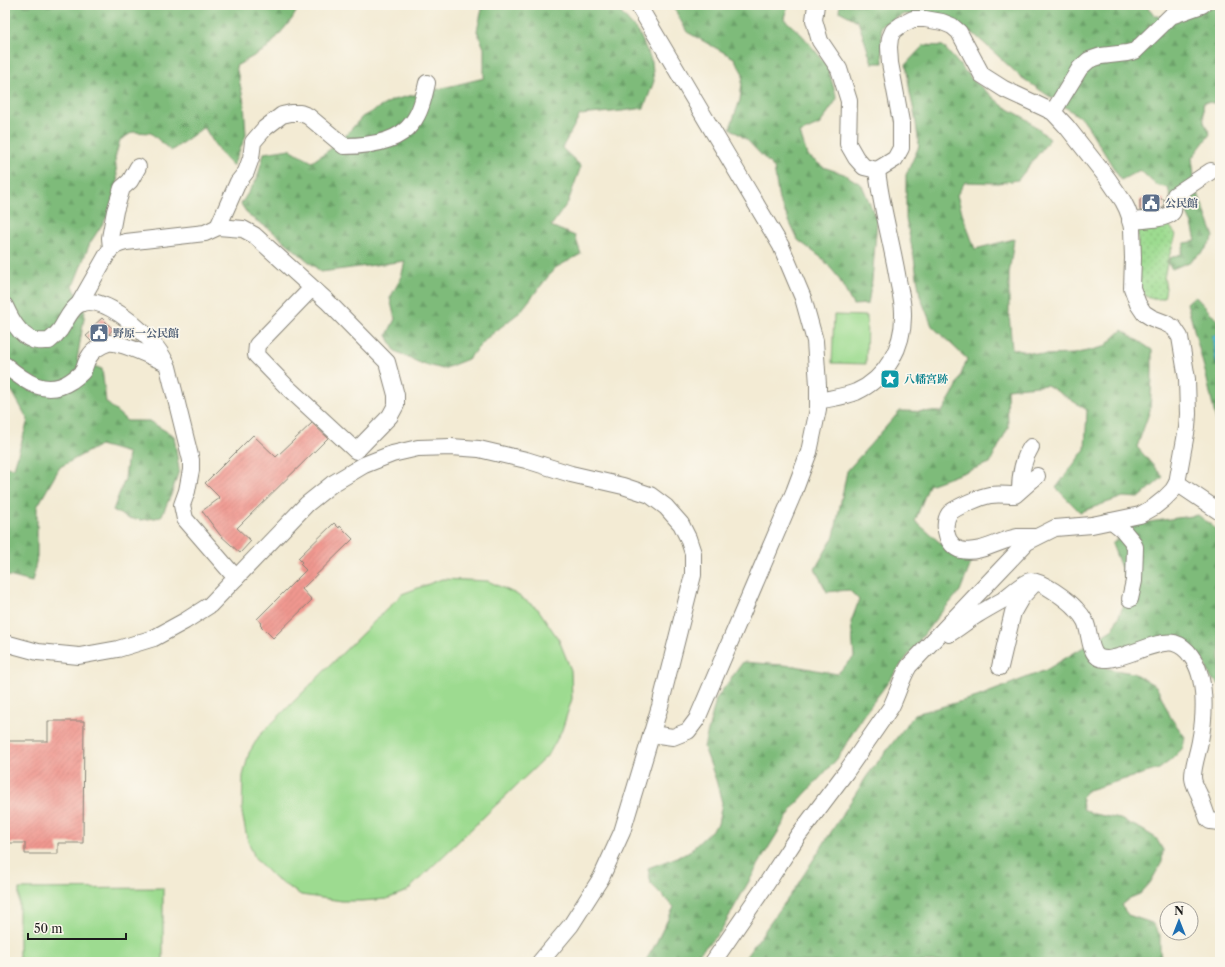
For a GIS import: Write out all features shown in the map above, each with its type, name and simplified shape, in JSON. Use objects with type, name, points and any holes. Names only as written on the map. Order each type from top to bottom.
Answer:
[{"type":"street","points":[[638,5],[781,246],[803,298],[815,341],[818,385],[818,409],[809,452],[697,719],[688,732],[673,737],[652,734]]},
{"type":"street","points":[[712,962],[797,837],[846,772],[891,707],[896,698],[903,677],[910,666],[1027,542],[1055,528],[1092,525],[1140,515],[1164,499],[1173,490],[1177,483],[1187,428],[1188,414],[1186,379],[1182,343],[1178,332],[1174,328],[1144,313],[1138,304],[1132,288],[1132,229],[1130,217],[1123,200],[1081,145],[1053,112],[1004,89],[982,75],[959,32],[952,26],[942,22],[926,19],[913,19],[893,31],[890,38],[889,47],[890,63],[901,122],[901,148],[896,159],[877,170],[864,167],[856,158],[848,144],[849,101],[839,69],[820,41],[814,20],[816,5]]},
{"type":"street","points":[[1053,112],[1080,68],[1089,60],[1101,56],[1135,51],[1171,10],[1202,5]]},
{"type":"street","points":[[218,227],[238,182],[246,172],[251,158],[253,142],[265,128],[282,115],[300,113],[308,116],[344,146],[365,146],[383,142],[399,134],[412,124],[422,103],[427,83]]},
{"type":"street","points":[[112,248],[110,238],[115,211],[122,188],[130,181],[138,167]]},
{"type":"street","points":[[818,401],[857,392],[870,384],[882,373],[892,360],[900,340],[903,313],[877,170]]},
{"type":"street","points":[[1130,221],[1157,219],[1169,215],[1173,212],[1175,195],[1211,171]]},
{"type":"street","points":[[5,306],[13,322],[21,332],[33,341],[49,341],[59,332],[79,304],[108,253],[118,244],[205,232],[218,227],[243,229],[254,235],[327,301],[387,362],[396,395],[396,405],[390,416],[356,451]]},
{"type":"street","points":[[312,288],[257,345],[256,355],[286,386],[356,451],[364,465]]},
{"type":"street","points":[[79,304],[90,302],[99,303],[119,314],[132,323],[155,345],[166,363],[191,460],[191,470],[187,491],[182,505],[185,519],[236,578]]},
{"type":"street","points":[[5,365],[21,378],[32,384],[49,388],[68,384],[82,372],[88,357],[93,352],[110,343],[126,347],[166,363]]},
{"type":"street","points":[[5,643],[38,652],[79,656],[118,649],[154,638],[210,605],[307,504],[332,484],[364,465],[392,454],[418,448],[451,447],[480,449],[526,460],[571,474],[623,486],[650,495],[666,507],[681,524],[693,553],[693,575],[660,706],[622,832],[601,878],[571,925],[540,962]]},
{"type":"street","points":[[1020,490],[1020,474],[1022,466],[1031,447]]},
{"type":"street","points":[[1036,537],[1017,537],[974,550],[961,550],[947,537],[946,525],[947,517],[951,512],[980,498],[990,495],[1015,495],[1038,476]]},
{"type":"street","points":[[1177,483],[1220,512]]},
{"type":"street","points":[[1112,521],[1122,529],[1135,547],[1134,581],[1130,599]]},
{"type":"street","points":[[931,643],[1002,600],[1024,584],[1034,581],[1040,582],[1077,609],[1088,628],[1092,649],[1097,657],[1101,659],[1124,656],[1164,643],[1174,643],[1179,645],[1192,657],[1200,676],[1203,696],[1201,734],[1193,770],[1193,779],[1208,819],[1210,822],[1220,822]]},
{"type":"street","points":[[1000,667],[1013,612],[1021,598],[1032,586],[1034,581]]},
{"type":"green space","points":[[5,5],[300,5],[292,19],[268,48],[236,66],[244,102],[246,135],[233,166],[219,151],[204,127],[171,151],[151,133],[133,132],[120,140],[115,158],[118,185],[111,211],[90,243],[73,286],[85,312],[77,360],[102,369],[106,402],[127,421],[149,421],[174,436],[179,470],[171,495],[161,517],[142,520],[127,518],[113,510],[125,479],[128,453],[100,445],[60,467],[37,507],[37,557],[32,582],[5,575],[5,467],[14,468],[28,420],[12,391],[5,388]]},
{"type":"green space","points":[[483,5],[617,5],[620,12],[639,33],[652,62],[654,81],[644,108],[580,115],[562,148],[581,166],[568,202],[551,226],[575,236],[581,254],[555,268],[520,312],[487,338],[468,359],[443,369],[420,363],[395,351],[387,335],[395,319],[390,298],[401,278],[405,261],[321,272],[271,230],[249,216],[241,204],[257,179],[264,153],[290,149],[312,162],[339,143],[362,117],[393,100],[484,78],[484,48],[477,31]]},
{"type":"green space","points":[[675,5],[788,5],[784,19],[802,35],[827,65],[837,99],[820,124],[800,133],[807,155],[823,167],[844,174],[862,185],[877,221],[872,280],[868,304],[853,305],[838,277],[823,259],[798,240],[779,200],[774,168],[747,140],[730,128],[740,100],[743,74],[734,58],[687,32],[674,8]]},
{"type":"green space","points":[[840,5],[1147,5],[1149,10],[1156,16],[1175,19],[1220,7],[1220,104],[1207,102],[1203,103],[1204,122],[1210,134],[1192,158],[1195,185],[1214,237],[1204,251],[1189,262],[1172,269],[1168,264],[1170,258],[1181,254],[1185,243],[1196,241],[1192,224],[1186,212],[1174,210],[1168,188],[1156,185],[1140,170],[1121,180],[1084,120],[1021,77],[974,34],[937,17],[904,14],[881,26],[883,63],[872,63],[858,21],[839,11]]},
{"type":"green space","points":[[924,45],[943,46],[972,79],[1003,106],[1025,118],[1050,139],[1018,180],[998,183],[965,182],[957,195],[975,249],[1014,239],[1009,274],[1009,314],[1012,349],[1044,355],[1074,354],[1104,347],[1122,330],[1152,350],[1150,410],[1137,447],[1163,477],[1139,498],[1123,497],[1080,512],[1056,488],[1085,449],[1087,410],[1047,385],[1007,389],[1008,428],[990,463],[929,485],[915,521],[944,546],[972,561],[960,591],[934,621],[862,717],[837,759],[794,806],[720,932],[691,962],[645,962],[674,907],[651,884],[648,868],[688,853],[718,824],[722,803],[716,780],[704,747],[716,699],[743,662],[795,666],[837,674],[854,657],[851,622],[859,600],[849,590],[827,592],[815,569],[834,536],[847,471],[900,411],[942,412],[956,388],[967,359],[932,326],[920,296],[906,219],[906,175],[919,146],[906,64]]},
{"type":"green space","points":[[1167,222],[1176,235],[1164,278],[1166,288],[1164,298],[1154,299],[1147,297],[1140,289],[1138,269],[1138,228]]},
{"type":"green space","points":[[1195,296],[1220,323],[1220,438],[1206,375],[1187,303]]},
{"type":"green space","points":[[834,315],[867,316],[866,364],[832,363]]},
{"type":"green space","points":[[1198,515],[1220,532],[1220,685],[1211,678],[1198,653],[1172,647],[1097,665],[1133,673],[1156,686],[1171,718],[1185,737],[1183,748],[1159,769],[1088,790],[1082,797],[1083,809],[1094,814],[1120,819],[1141,829],[1156,838],[1163,850],[1162,862],[1150,883],[1140,894],[1130,898],[1121,905],[1128,915],[1152,923],[1159,934],[1160,952],[1163,962],[742,962],[794,890],[867,776],[915,714],[977,697],[1046,670],[1113,629],[1130,591],[1112,544],[1135,524]]},
{"type":"green space","points":[[442,579],[488,581],[516,594],[538,609],[559,640],[571,670],[572,699],[562,730],[549,754],[407,891],[387,899],[362,901],[342,901],[301,895],[274,878],[255,858],[247,838],[242,813],[243,776],[249,753],[259,736],[402,594]]},
{"type":"green space","points":[[163,888],[163,962],[19,962],[19,889]]},
{"type":"water","points":[[1220,334],[1220,371],[1215,359],[1212,336]]},
{"type":"building","name":"公民館","points":[[1140,199],[1164,199],[1164,207],[1140,211]]},
{"type":"building","name":"野原一公民館","points":[[102,318],[113,329],[109,334],[101,335],[91,341],[86,336],[93,330],[91,328]]},
{"type":"building","points":[[312,423],[328,438],[237,528],[251,541],[240,553],[220,535],[202,511],[220,498],[205,483],[253,435],[276,457]]},
{"type":"building","points":[[334,523],[339,528],[340,526],[353,539],[302,589],[312,600],[273,638],[260,625],[262,623],[257,619],[306,570],[300,564],[302,562],[298,558]]},
{"type":"building","points":[[48,721],[84,721],[83,843],[58,843],[58,854],[25,854],[25,843],[5,843],[5,741],[48,741]]},
{"type":"place","name":"公民館","points":[[1151,203]]},
{"type":"place","name":"野原一公民館","points":[[99,333]]},
{"type":"place","name":"八幡宮跡","points":[[890,379]]}]
